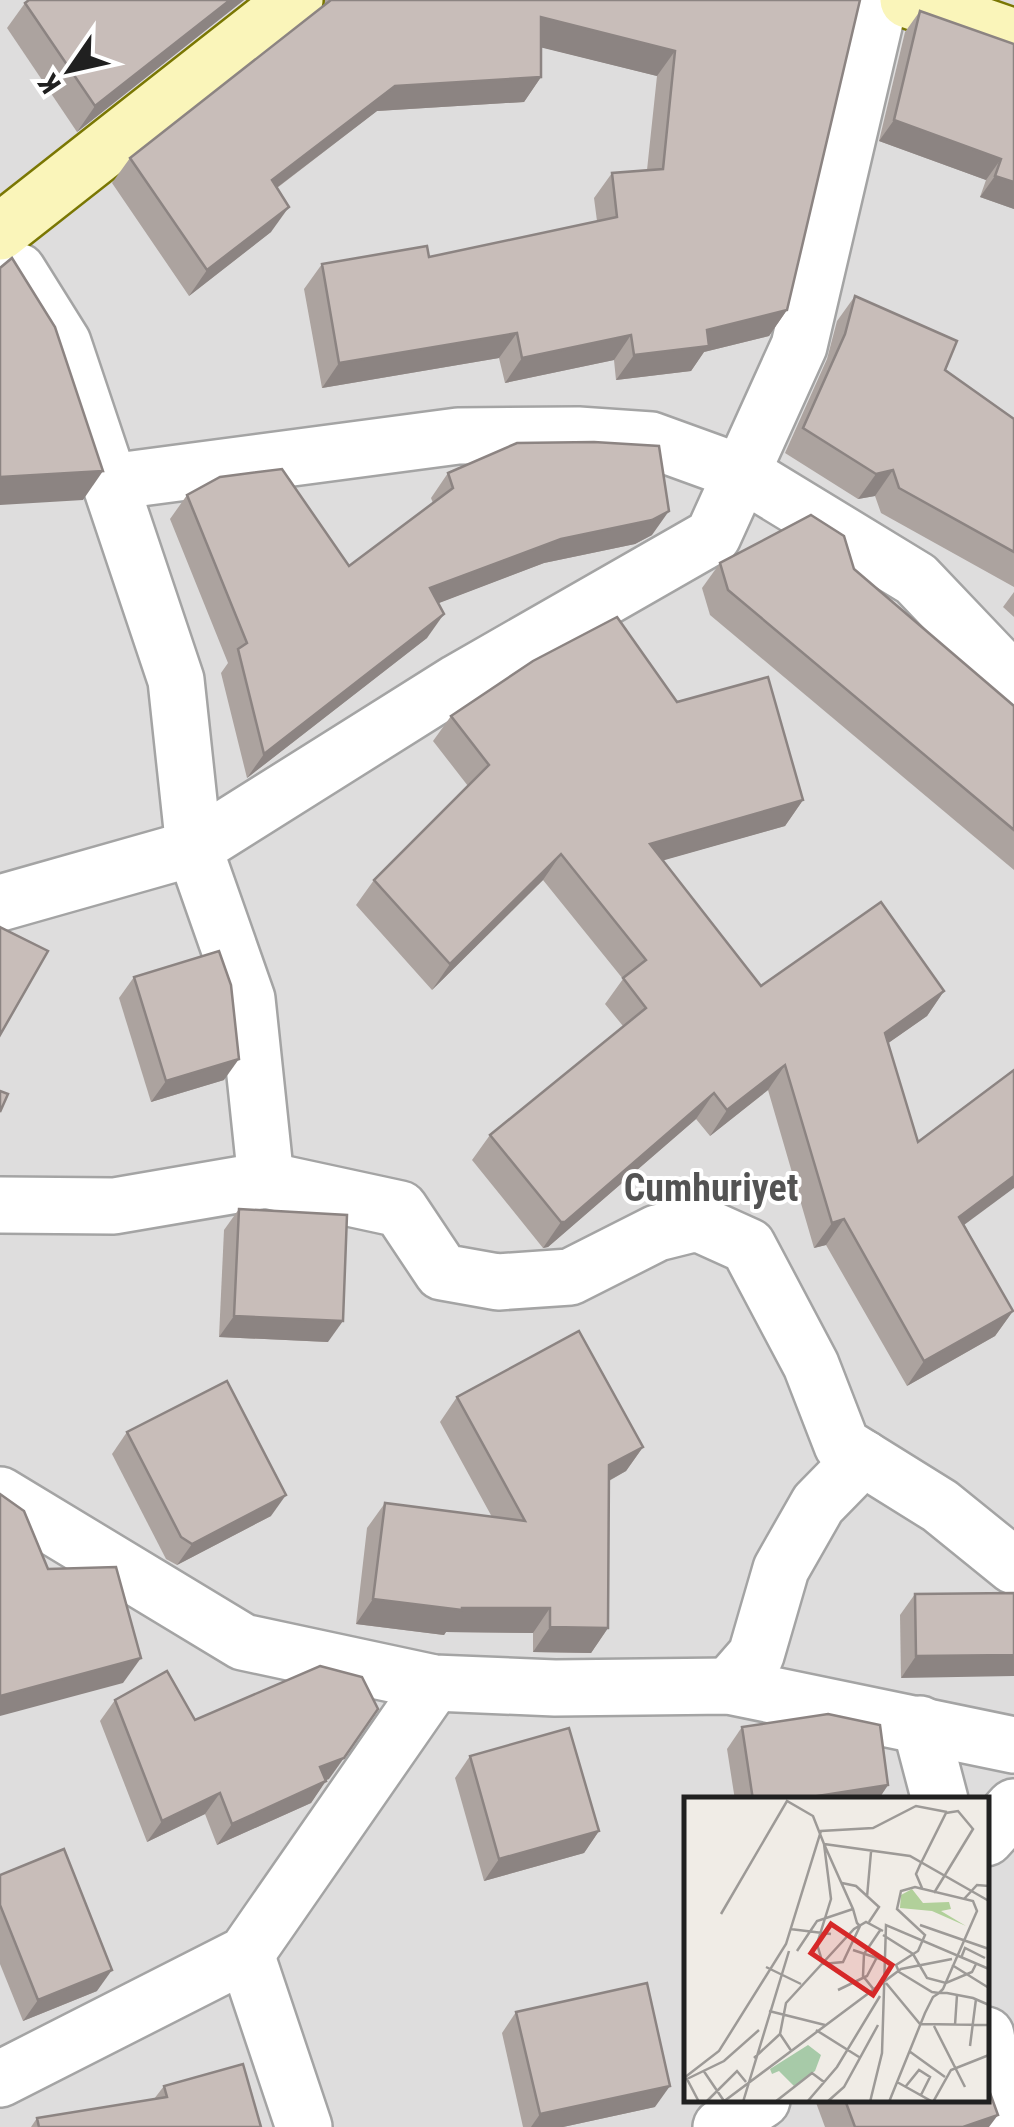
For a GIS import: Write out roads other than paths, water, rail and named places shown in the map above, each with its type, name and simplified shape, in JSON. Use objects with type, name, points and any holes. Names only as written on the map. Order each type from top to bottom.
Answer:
[{"type":"street","points":[[0,232],[294,0]]},
{"type":"street","points":[[0,904],[194,848],[458,682],[713,536],[800,346],[880,0]]},
{"type":"street","points":[[908,0],[1014,37]]},
{"type":"street","points":[[0,240],[62,343],[176,680],[194,848],[248,999],[266,1180]]},
{"type":"street","points":[[110,482],[458,436],[578,434],[651,440],[742,473],[916,579],[1014,682]]},
{"type":"street","points":[[0,1205],[114,1206],[266,1180],[400,1208],[442,1272],[498,1282],[570,1277],[657,1233],[698,1224],[748,1246],[810,1365],[842,1445],[940,1506],[1014,1566]]},
{"type":"street","points":[[729,1686],[756,1655],[781,1569],[818,1504],[863,1458]]},
{"type":"street","points":[[0,1494],[242,1642],[434,1683],[555,1688],[729,1686],[1014,1745]]},
{"type":"street","points":[[0,2079],[246,1954],[434,1683]]},
{"type":"street","points":[[920,1724],[939,1797]]},
{"type":"street","points":[[989,1835],[1014,1807]]},
{"type":"street","points":[[246,1954],[304,2127]]},
{"type":"street","points":[[989,2052],[1002,2127]]},
{"type":"street","points":[[721,2127],[759,2102]]},
{"type":"district","name":"Cumhuriyet","points":[[711,1188]]}]
